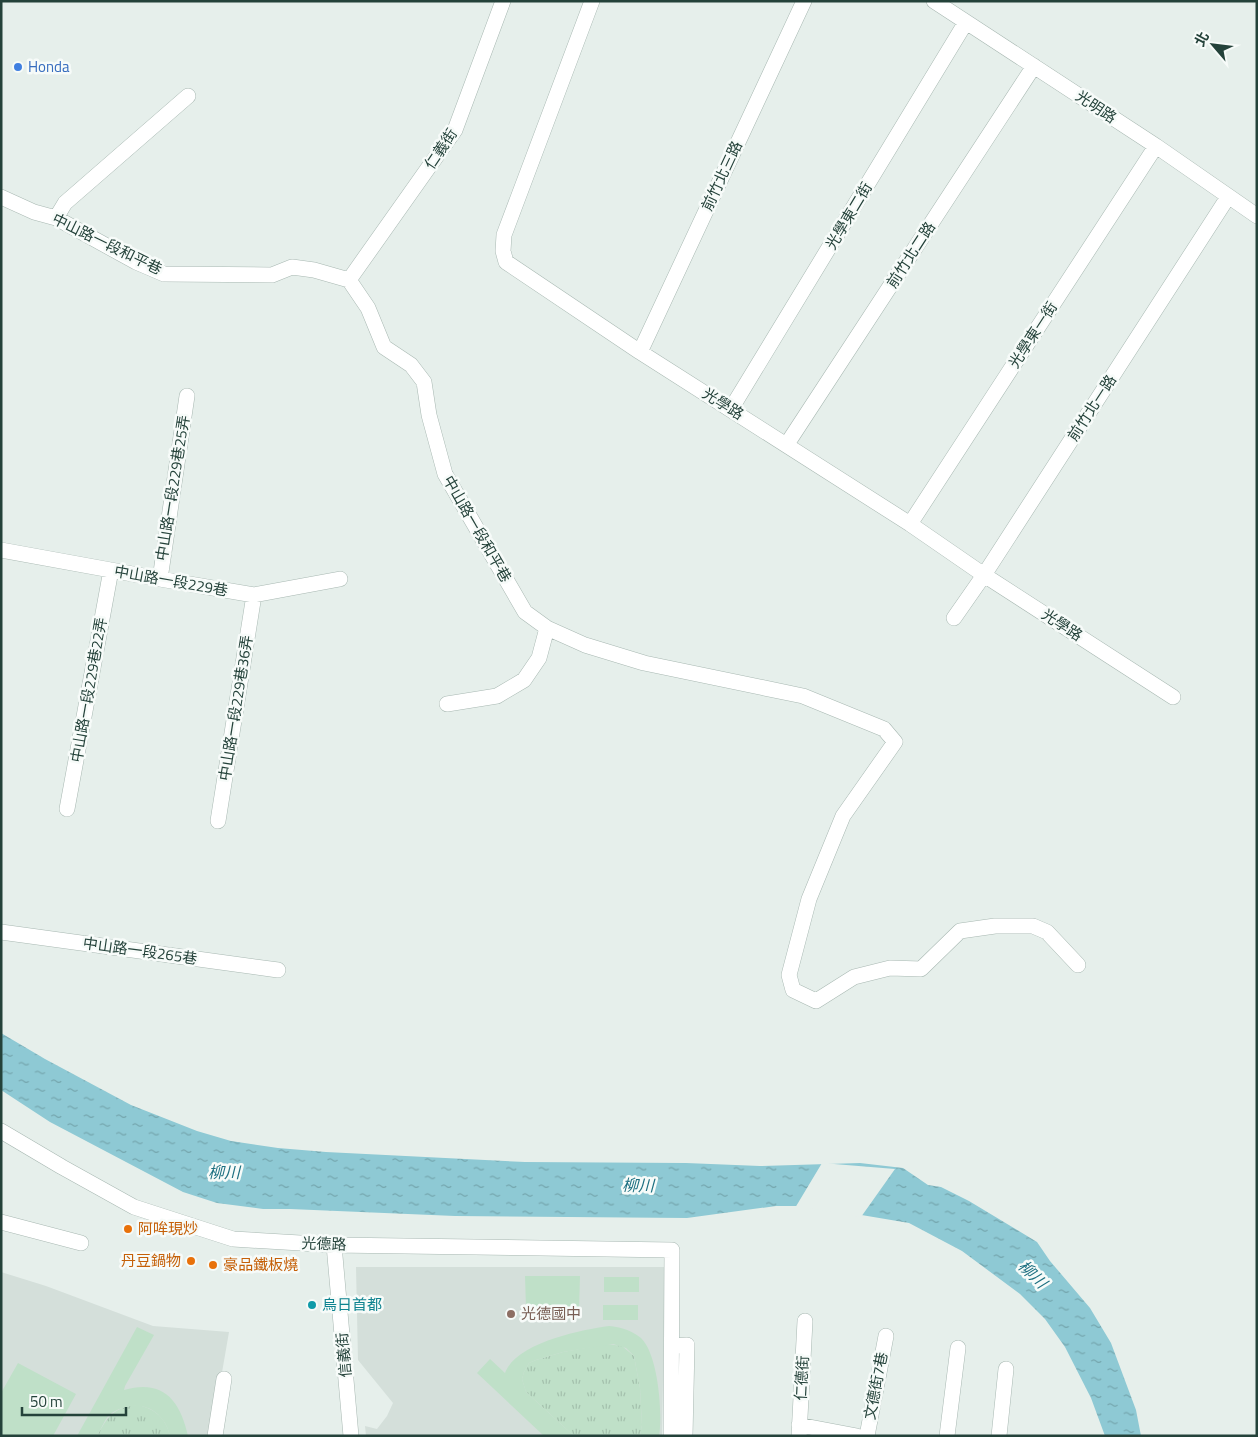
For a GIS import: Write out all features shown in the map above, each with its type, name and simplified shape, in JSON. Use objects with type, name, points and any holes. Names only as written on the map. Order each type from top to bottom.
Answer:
[{"type":"street","name":"仁義街","points":[[349,280],[455,130],[504,1]]},
{"type":"street","name":"光學路","points":[[592,1],[504,235],[503,251],[506,262],[640,352],[787,444],[984,575],[1173,697]]},
{"type":"street","name":"前竹北三路","points":[[640,352],[804,1]]},
{"type":"street","name":"光明路","points":[[934,1],[1156,146],[1257,216]]},
{"type":"street","name":"光學東二街","points":[[731,409],[966,22]]},
{"type":"street","name":"前竹北二路","points":[[787,444],[1034,66]]},
{"type":"street","points":[[56,218],[65,203],[188,96]]},
{"type":"street","name":"光學東一街","points":[[910,524],[1156,146]]},
{"type":"street","name":"前竹北一路","points":[[954,618],[984,575],[1228,196]]},
{"type":"street","name":"中山路一段和平巷","points":[[1,197],[34,212],[56,218],[136,262],[164,274],[272,275],[292,267],[314,270],[349,280],[368,308],[384,347],[411,365],[424,382],[429,415],[445,474],[525,612],[547,628],[585,644],[644,663],[802,696],[884,729],[895,742],[843,816],[808,899],[789,976],[793,990],[816,1001],[854,976],[890,968],[921,969],[960,931],[995,926],[1033,926],[1047,932],[1078,965]]},
{"type":"street","name":"中山路一段229巷25弄","points":[[160,579],[187,396]]},
{"type":"street","name":"中山路一段229巷","points":[[1,550],[254,595],[340,579]]},
{"type":"street","name":"中山路一段229巷22弄","points":[[67,809],[110,570]]},
{"type":"street","name":"中山路一段229巷36弄","points":[[218,821],[254,595]]},
{"type":"street","points":[[447,704],[497,696],[524,680],[539,658],[547,628]]},
{"type":"street","name":"中山路一段265巷","points":[[1,932],[278,970]]},
{"type":"street","name":"光德路","points":[[1,1131],[62,1168],[134,1207],[233,1239],[334,1244],[672,1250],[672,1346]]},
{"type":"street","points":[[1,1222],[80,1243]]},
{"type":"street","name":"信義街","points":[[334,1244],[351,1436]]},
{"type":"street","name":"仁德街","points":[[799,1430],[805,1320]]},
{"type":"street","name":"文德街7巷","points":[[867,1436],[886,1336]]},
{"type":"street","points":[[671,1436],[672,1346],[687,1345],[685,1436]]},
{"type":"street","points":[[947,1436],[958,1348]]},
{"type":"street","points":[[999,1436],[1006,1369]]},
{"type":"street","points":[[215,1436],[224,1379]]},
{"type":"street","points":[[799,1430],[857,1436]]},
{"type":"shaded area","name":"光德國中","points":[[356,1267],[665,1267],[662,1436],[366,1436],[365,1426],[377,1429],[387,1416],[393,1403],[358,1360]]},
{"type":"shaded area","points":[[1,1272],[46,1286],[153,1326],[229,1332],[211,1436],[1,1436]]},
{"type":"green space","points":[[525,1276],[580,1276],[579,1310],[526,1308]]},
{"type":"green space","points":[[604,1277],[639,1277],[639,1292],[604,1292]]},
{"type":"green space","points":[[603,1305],[638,1305],[638,1320],[603,1320]]},
{"type":"green space","points":[[609,1326],[622,1328],[641,1338],[652,1357],[660,1399],[659,1436],[640,1436],[642,1425],[640,1388],[634,1356],[626,1348],[613,1344],[563,1352],[529,1363],[522,1379],[526,1392],[574,1436],[544,1436],[477,1373],[490,1359],[505,1373],[511,1363],[535,1346],[566,1335]]},
{"type":"green space","points":[[137,1327],[154,1335],[124,1390],[149,1387],[168,1395],[180,1412],[188,1436],[170,1436],[164,1421],[153,1410],[146,1407],[131,1406],[121,1408],[109,1415],[97,1436],[77,1436]]},
{"type":"green space","points":[[607,1344],[622,1346],[634,1356],[640,1388],[642,1425],[640,1436],[574,1436],[526,1392],[522,1379],[524,1372],[529,1363],[536,1360],[563,1352]]},
{"type":"green space","points":[[18,1363],[76,1394],[53,1436],[1,1436],[1,1393]]},
{"type":"green space","points":[[138,1405],[150,1409],[159,1415],[166,1424],[170,1436],[97,1436],[108,1418],[117,1410]]},
{"type":"water","name":"柳川","points":[[1,1033],[131,1105],[197,1131],[231,1141],[278,1148],[326,1152],[525,1162],[686,1163],[760,1166],[860,1163],[903,1168],[928,1185],[941,1187],[969,1201],[1037,1242],[1050,1261],[1090,1308],[1111,1343],[1136,1410],[1141,1436],[1105,1436],[1091,1398],[1065,1347],[1045,1319],[1020,1294],[962,1251],[909,1223],[808,1206],[776,1206],[687,1218],[455,1216],[263,1209],[217,1203],[183,1192],[50,1122],[1,1090]]},
{"type":"pier","points":[[822,1163],[895,1169],[861,1217],[808,1208],[795,1208]]},
{"type":"place","name":"Honda","points":[[18,67]]},
{"type":"place","name":"阿哞現炒","points":[[128,1229]]},
{"type":"place","name":"丹豆鍋物","points":[[191,1261]]},
{"type":"place","name":"豪品鐵板燒","points":[[213,1265]]},
{"type":"place","name":"烏日首都","points":[[312,1305]]},
{"type":"place","name":"光德國中","points":[[511,1314]]}]
